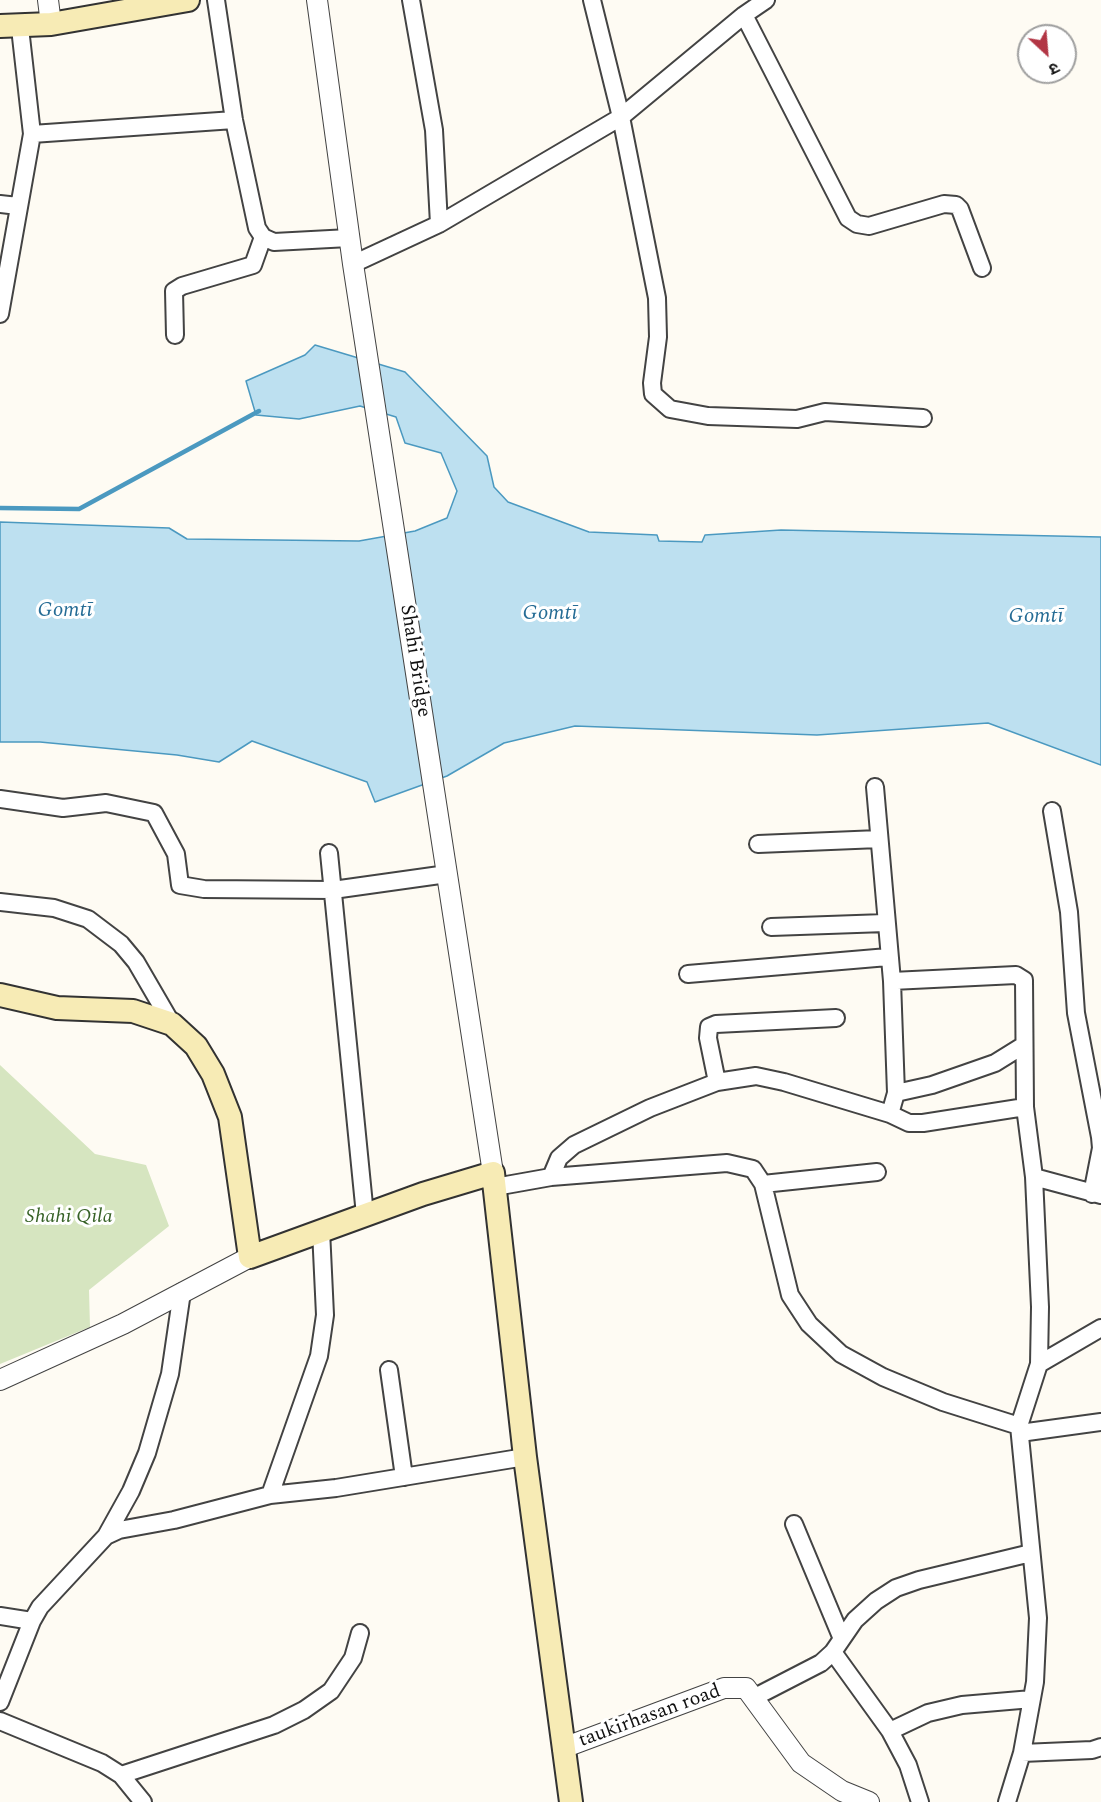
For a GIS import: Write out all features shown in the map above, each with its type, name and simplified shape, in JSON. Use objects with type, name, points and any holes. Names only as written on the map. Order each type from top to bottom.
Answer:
[{"type":"main road","points":[[10,27],[51,24],[142,5],[188,0]]},
{"type":"main road","points":[[0,995],[57,1008],[134,1011],[172,1024],[196,1046],[213,1074],[230,1117],[250,1257],[365,1215],[494,1180],[525,1457],[571,1802]]},
{"type":"street","points":[[48,0],[51,24]]},
{"type":"street","points":[[216,0],[234,120],[257,228],[263,237],[274,242],[349,238]]},
{"type":"street","name":"Shahi Bridge","points":[[317,0],[349,238],[494,1180]]},
{"type":"street","points":[[411,0],[434,130],[439,224]]},
{"type":"street","points":[[592,0],[621,117],[657,298],[658,338],[651,383],[653,394],[670,409],[708,416],[797,419],[825,412],[923,418]]},
{"type":"street","points":[[353,264],[439,224],[621,117],[744,15],[766,0]]},
{"type":"street","points":[[744,15],[848,218],[869,226],[944,204],[956,204],[960,209],[982,268]]},
{"type":"street","points":[[0,314],[32,135],[10,27]]},
{"type":"street","points":[[32,135],[234,120]]},
{"type":"street","points":[[0,204],[18,206]]},
{"type":"street","points":[[175,334],[174,291],[182,286],[253,265],[263,237]]},
{"type":"street","points":[[875,787],[885,923],[892,981],[896,1093],[890,1114]]},
{"type":"street","points":[[0,799],[63,808],[106,803],[154,813],[176,854],[180,885],[204,889],[333,890],[447,874]]},
{"type":"street","points":[[1034,1177],[1097,1195],[1100,1137],[1076,1013],[1069,912],[1052,811]]},
{"type":"street","points":[[758,844],[879,839]]},
{"type":"street","points":[[329,853],[365,1215]]},
{"type":"street","points":[[0,902],[54,908],[88,920],[121,944],[136,962],[172,1024]]},
{"type":"street","points":[[771,927],[885,923]]},
{"type":"street","points":[[688,974],[888,957]]},
{"type":"street","points":[[892,981],[1017,975],[1023,977],[1025,1107],[1034,1177],[1040,1307],[1039,1364],[1020,1429],[1038,1618],[1032,1699],[1022,1753],[1007,1802]]},
{"type":"street","points":[[717,1082],[708,1038],[710,1027],[716,1024],[836,1018]]},
{"type":"street","points":[[896,1093],[932,1085],[995,1063],[1024,1045]]},
{"type":"street","points":[[551,1177],[559,1158],[574,1146],[650,1108],[717,1082],[756,1076],[784,1082],[890,1114],[909,1123],[923,1123],[1025,1107]]},
{"type":"street","points":[[494,1180],[727,1162],[753,1169],[763,1184],[790,1295],[809,1324],[841,1354],[883,1377],[943,1402],[1020,1429],[1101,1422]]},
{"type":"street","points":[[763,1184],[877,1172]]},
{"type":"street","points":[[270,1495],[319,1356],[325,1315],[321,1230]]},
{"type":"street","points":[[0,1380],[123,1324],[250,1257]]},
{"type":"street","points":[[0,1702],[32,1621],[40,1607],[106,1536],[147,1453],[170,1374],[182,1292]]},
{"type":"street","points":[[1039,1364],[1101,1328]]},
{"type":"street","points":[[389,1370],[404,1477]]},
{"type":"street","points":[[106,1536],[119,1530],[174,1520],[270,1495],[404,1477],[525,1457]]},
{"type":"street","points":[[794,1524],[838,1646],[890,1731],[908,1766],[920,1802]]},
{"type":"street","points":[[869,1802],[839,1796],[801,1763],[755,1697],[821,1663],[838,1646],[855,1620],[876,1601],[896,1588],[919,1580],[1031,1553]]},
{"type":"street","points":[[0,1616],[32,1621]]},
{"type":"street","points":[[121,1775],[274,1725],[304,1710],[331,1690],[353,1658],[360,1633]]},
{"type":"street","name":"taukirhasan road","points":[[563,1748],[724,1688],[746,1688],[755,1697]]},
{"type":"street","points":[[890,1731],[928,1713],[962,1705],[1032,1699]]},
{"type":"street","points":[[0,1721],[102,1763],[121,1775],[142,1802]]},
{"type":"street","points":[[1022,1753],[1092,1750],[1101,1747]]},
{"type":"green space","name":"Shahi Qila","points":[[0,1065],[95,1154],[146,1165],[169,1226],[89,1290],[90,1327],[0,1364]]},
{"type":"water","name":"Gomtī","points":[[315,345],[405,372],[487,456],[494,487],[508,502],[589,532],[657,535],[659,541],[702,542],[705,535],[781,530],[1101,537],[1101,765],[988,723],[817,735],[575,726],[504,743],[447,776],[375,802],[367,782],[252,741],[219,762],[177,755],[40,742],[0,742],[0,522],[169,528],[187,539],[359,541],[415,531],[447,518],[457,491],[441,453],[405,443],[396,417],[360,406],[299,419],[256,415],[246,381],[305,355]]},
{"type":"waterway","points":[[0,508],[79,509],[259,411]]}]
